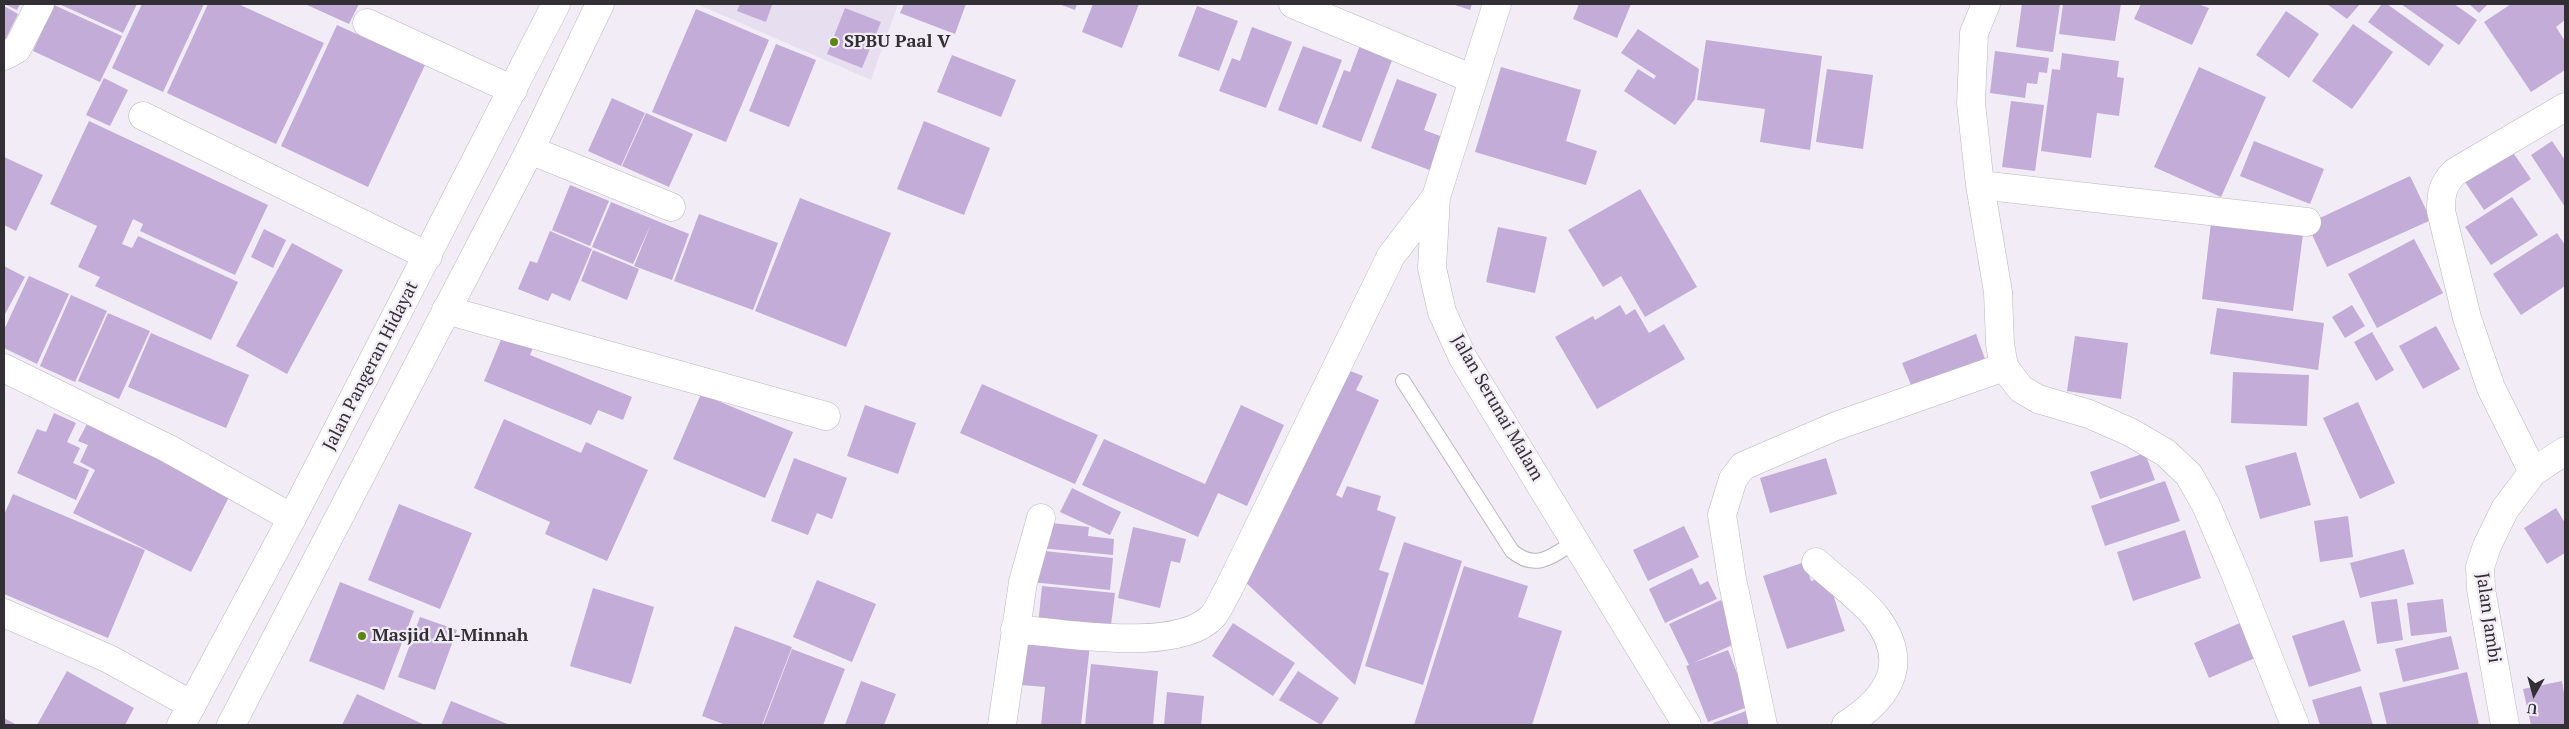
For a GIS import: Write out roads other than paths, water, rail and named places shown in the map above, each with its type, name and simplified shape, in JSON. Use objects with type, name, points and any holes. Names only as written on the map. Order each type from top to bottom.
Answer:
[{"type":"main road","points":[[4,56],[17,49],[40,4]]},
{"type":"main road","name":"Jalan Pangeran Hidayat","points":[[186,715],[292,518],[556,4]]},
{"type":"main road","points":[[231,725],[530,150],[600,4]]},
{"type":"main road","points":[[1293,4],[1473,78]]},
{"type":"main road","name":"Jalan Serunai Malam","points":[[1498,4],[1436,197],[1432,268],[1442,312],[1464,358],[1687,725]]},
{"type":"main road","points":[[1986,4],[1974,33],[1971,103],[1980,185],[1998,292],[2000,344],[2004,367],[2021,389],[2038,399],[2089,414],[2130,432],[2166,453],[2189,475],[2206,504],[2232,564],[2295,725]]},
{"type":"main road","points":[[367,23],[513,90]]},
{"type":"main road","points":[[2533,472],[2491,388],[2467,318],[2441,211],[2441,193],[2445,182],[2455,172],[2565,107]]},
{"type":"main road","points":[[143,116],[428,256]]},
{"type":"main road","points":[[530,150],[672,208]]},
{"type":"main road","points":[[1980,185],[2307,222]]},
{"type":"main road","points":[[1015,629],[1125,640],[1171,635],[1192,629],[1212,617],[1228,590],[1391,256],[1436,197]]},
{"type":"main road","points":[[446,310],[826,416]]},
{"type":"main road","points":[[1763,725],[1732,579],[1722,515],[1733,479],[1743,466],[1828,430],[2004,367]]},
{"type":"main road","points":[[4,368],[169,449],[327,539]]},
{"type":"main road","name":"Jalan Jambi","points":[[2505,725],[2480,567],[2487,546],[2505,509],[2533,472],[2565,451]]},
{"type":"main road","points":[[1002,725],[1023,582],[1041,518]]},
{"type":"main road","points":[[1816,562],[1876,617],[1889,641],[1894,670],[1886,690],[1874,704],[1846,725]]},
{"type":"main road","points":[[4,613],[109,659],[186,715]]},
{"type":"lane","points":[[1403,381],[1512,551],[1522,559],[1534,562],[1547,558],[1576,541]]},
{"type":"place","name":"SPBU Paal V","points":[[834,42]]},
{"type":"place","name":"Masjid Al-Minnah","points":[[362,636]]}]
